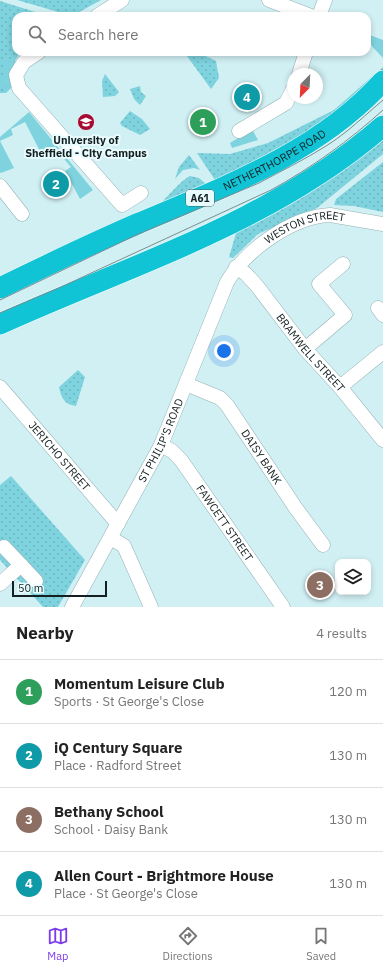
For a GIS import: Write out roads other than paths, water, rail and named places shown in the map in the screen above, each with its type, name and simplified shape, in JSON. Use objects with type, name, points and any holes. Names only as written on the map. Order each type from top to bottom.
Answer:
[{"type":"highway","name":"NETHERTHORPE ROAD","points":[[0,288],[95,242],[205,195],[278,161],[327,132],[370,96],[383,81]]},
{"type":"highway","points":[[0,324],[199,238],[276,201],[326,171],[383,126]]},
{"type":"street","points":[[102,12],[122,0]]},
{"type":"street","points":[[269,0],[300,12]]},
{"type":"street","points":[[320,12],[324,0]]},
{"type":"street","points":[[33,56],[24,62],[16,75],[19,88],[122,205],[141,193]]},
{"type":"street","points":[[301,68],[305,56]]},
{"type":"street","points":[[239,131],[287,101]]},
{"type":"street","points":[[0,186],[22,214]]},
{"type":"street","name":"WESTON STREET","points":[[236,267],[257,248],[283,230],[321,216],[354,219],[383,224]]},
{"type":"street","points":[[305,349],[345,315],[319,284],[343,264]]},
{"type":"street","name":"BRAMWELL STREET","points":[[236,267],[246,274],[257,286],[305,349],[340,387],[383,440]]},
{"type":"street","name":"ST PHILIP'S ROAD","points":[[72,607],[161,445],[227,282],[236,267]]},
{"type":"street","points":[[340,387],[383,352]]},
{"type":"street","name":"DAISY BANK","points":[[186,384],[220,398],[227,405],[295,507],[323,545]]},
{"type":"street","name":"JERICHO STREET","points":[[0,387],[118,524]]},
{"type":"street","name":"FAWCETT STREET","points":[[161,445],[172,451],[181,460],[283,607]]},
{"type":"street","points":[[111,538],[124,546],[151,607]]},
{"type":"street","points":[[4,547],[36,581]]},
{"type":"street","points":[[0,584],[21,565]]},
{"type":"tram line","points":[[0,300],[136,235],[259,183],[334,141],[383,100]]},
{"type":"tram line","points":[[0,313],[61,287],[271,190],[301,173],[357,132],[383,110]]},
{"type":"place","name":"Allen Court - Brightmore House","points":[[247,97]]},
{"type":"place","name":"University of Sheffield - City Campus","points":[[86,122]]},
{"type":"place","name":"Momentum Leisure Club","points":[[203,122]]},
{"type":"place","name":"iQ Century Square","points":[[56,184]]},
{"type":"place","name":"Bethany School","points":[[320,585]]}]
